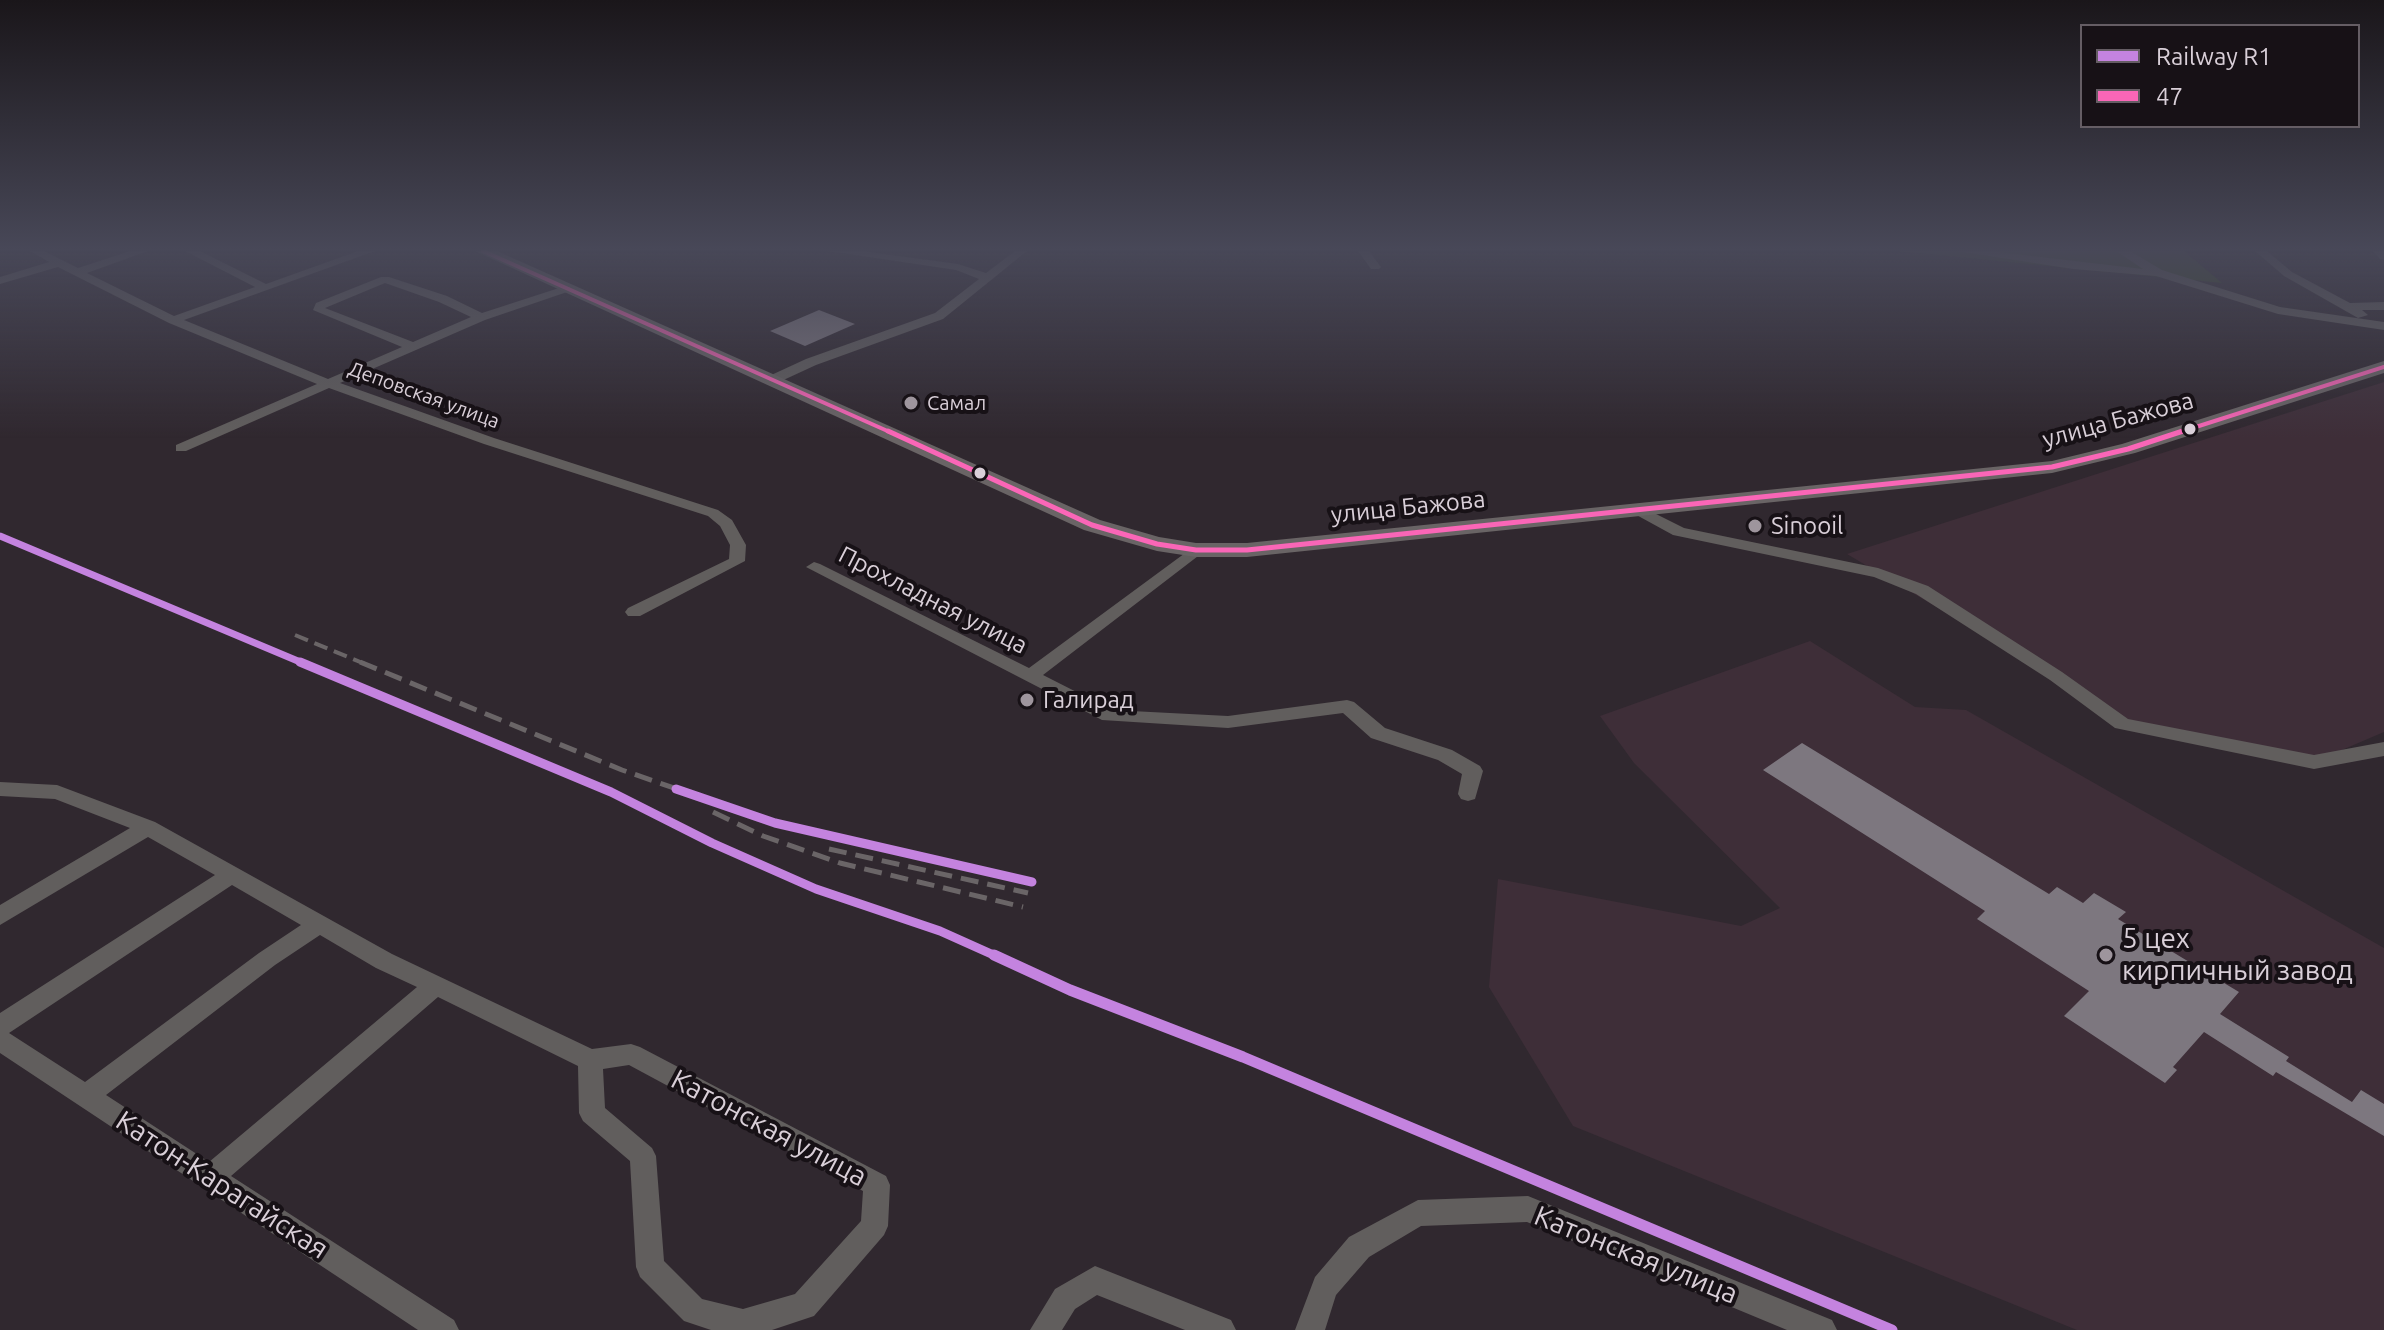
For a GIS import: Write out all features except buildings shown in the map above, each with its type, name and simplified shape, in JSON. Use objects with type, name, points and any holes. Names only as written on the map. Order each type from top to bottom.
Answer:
[{"type":"highway","name":"улица Бажова","points":[[620,313],[1092,525],[1157,544],[1196,550],[1247,550],[2052,467],[2128,449],[2384,367]]},
{"type":"street","name":"Деповская улица","points":[[159,313],[327,383],[489,441],[713,513],[726,523],[738,545],[737,561],[634,612]]},
{"type":"street","points":[[173,320],[193,313]]},
{"type":"street","points":[[327,313],[411,346]]},
{"type":"street","points":[[472,313],[481,317]]},
{"type":"street","points":[[181,448],[493,313]]},
{"type":"street","points":[[772,380],[811,362],[943,313]]},
{"type":"street","points":[[2300,313],[2384,325]]},
{"type":"street","points":[[2357,313],[2384,325]]},
{"type":"street","points":[[1636,509],[1679,532],[1878,573],[1922,590],[2056,676],[2122,724],[2314,762],[2384,749]]},
{"type":"street","name":"Прохладная улица","points":[[1031,676],[1196,550]]},
{"type":"street","name":"Прохладная улица","points":[[814,567],[1109,716],[1228,722],[1347,706],[1378,733],[1445,755],[1473,771],[1468,794]]},
{"type":"street","points":[[0,789],[57,792],[148,827],[384,961],[590,1060]]},
{"type":"street","points":[[0,916],[148,827]]},
{"type":"street","points":[[0,1026],[231,875]]},
{"type":"street","points":[[86,1096],[267,959],[320,924]]},
{"type":"street","points":[[210,1178],[436,985]]},
{"type":"street","name":"Катон-Карагайская","points":[[0,1040],[444,1330]]},
{"type":"street","name":"Катонская улица","points":[[631,1054],[877,1185],[874,1226],[804,1306],[743,1324],[694,1311],[650,1267],[643,1156],[592,1113],[590,1060],[631,1054]]},
{"type":"street","name":"Катонская улица","points":[[1310,1330],[1325,1287],[1359,1247],[1418,1213],[1528,1209],[1822,1330]]},
{"type":"street","points":[[1045,1330],[1065,1299],[1095,1280],[1221,1330]]},
{"type":"shaded area","points":[[2384,382],[2384,732],[2316,761],[2127,720],[1847,554]]},
{"type":"shaded area","points":[[1810,641],[1915,707],[1966,710],[2384,948],[2384,1330],[2077,1330],[1573,1126],[1489,987],[1498,879],[1741,926],[1780,908],[1634,763],[1600,716]]},
{"type":"railway","points":[[0,536],[58,560]]},
{"type":"railway","points":[[295,635],[365,664]]},
{"type":"railway","points":[[360,662],[622,770],[775,823],[1032,882]]},
{"type":"railway","points":[[713,812],[763,836],[840,863],[1023,907]]},
{"type":"railway","points":[[829,849],[1028,893]]},
{"type":"rail line","name":"R1","points":[[0,536],[611,792],[712,843],[816,889],[940,931],[1070,990],[1243,1057],[1892,1330]]},
{"type":"rail line","name":"R1","points":[[676,789],[775,823],[1032,882]]},
{"type":"transit line","name":"47","points":[[622,313],[1092,525],[1157,544],[1196,550],[1247,550],[2052,467],[2128,449],[2384,367]]},
{"type":"place","name":"Самал","points":[[911,403]]},
{"type":"place","name":"Sinooil","points":[[1755,526]]},
{"type":"place","name":"Галирад","points":[[1027,700]]},
{"type":"place","name":"5 цех кирпичный завод","points":[[2106,955]]}]
